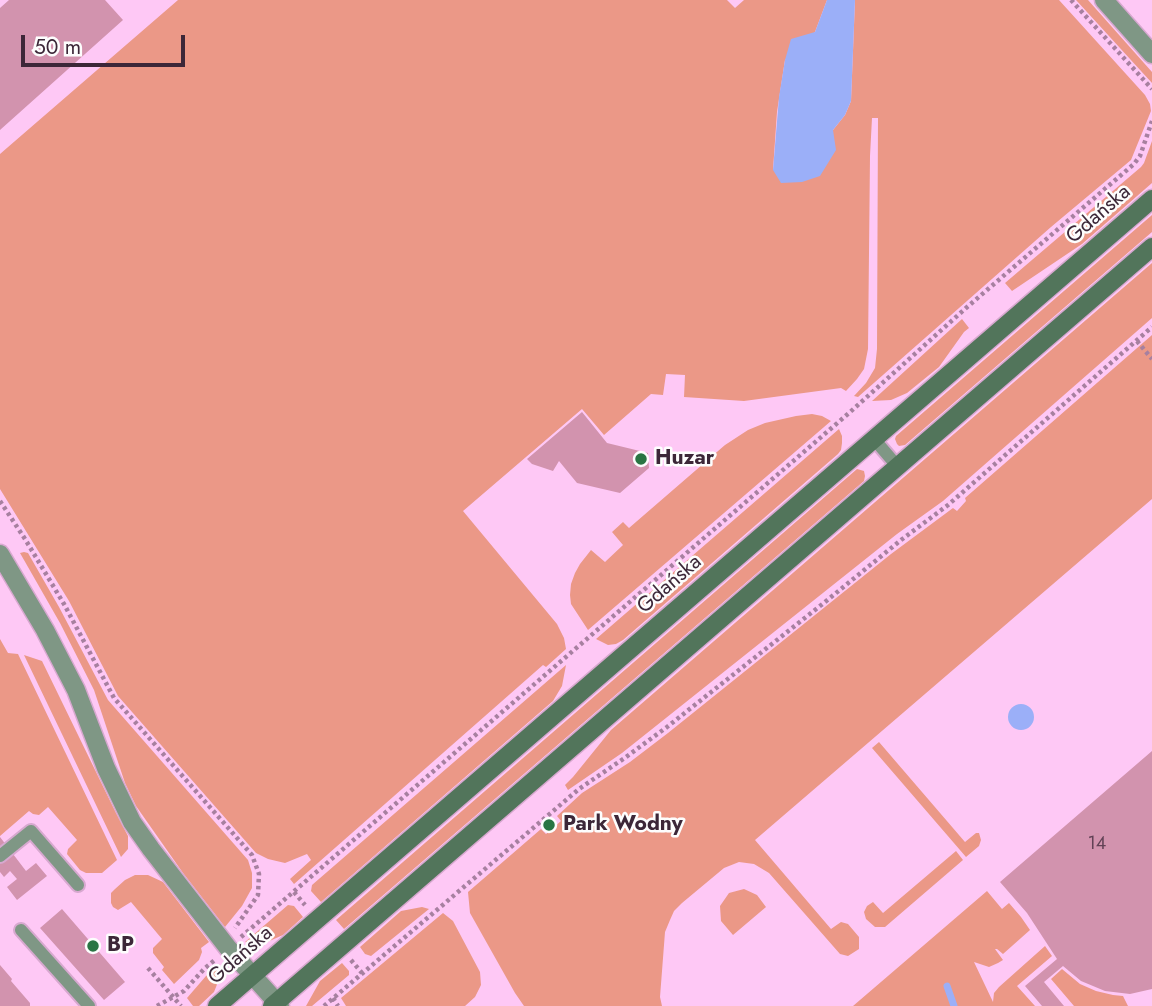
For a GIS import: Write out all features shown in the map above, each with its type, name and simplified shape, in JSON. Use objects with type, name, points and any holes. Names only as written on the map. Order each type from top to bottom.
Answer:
[{"type":"main road","name":"Gdańska","points":[[217,1006],[1152,199]]},
{"type":"main road","points":[[276,1005],[1152,247]]},
{"type":"street","points":[[1104,0],[1152,54]]},
{"type":"street","points":[[7,550],[76,690],[106,768],[132,822],[228,948],[276,1005]]},
{"type":"lane","points":[[874,439],[898,467]]},
{"type":"lane","points":[[0,856],[31,831],[78,885]]},
{"type":"lane","points":[[22,930],[89,1006]]},
{"type":"path","points":[[1072,0],[1152,89]]},
{"type":"path","points":[[157,1006],[184,991],[205,968],[1134,164],[1140,156],[1152,121]]},
{"type":"path","points":[[324,1006],[579,789],[667,727],[948,505],[1152,327]]},
{"type":"path","points":[[1137,341],[1152,359]]},
{"type":"path","points":[[0,501],[64,604],[114,698],[251,855],[259,874],[258,895],[231,934],[228,948]]},
{"type":"path","points":[[7,550],[25,539]]},
{"type":"path","points":[[294,892],[310,911]]},
{"type":"path","points":[[349,956],[362,972]]},
{"type":"path","points":[[148,968],[181,1006]]},
{"type":"path","points":[[333,998],[338,1006]]},
{"type":"shaded area","points":[[178,0],[727,0],[735,8],[744,0],[827,0],[815,32],[785,60],[777,112],[773,170],[833,130],[845,115],[851,101],[855,0],[1059,0],[1145,95],[1151,111],[1131,160],[858,397],[854,396],[875,368],[877,349],[878,118],[872,118],[868,349],[864,369],[857,379],[846,391],[841,388],[744,401],[684,397],[685,375],[666,374],[663,395],[651,394],[604,435],[582,409],[463,511],[557,624],[566,649],[546,667],[543,665],[294,884],[290,879],[311,860],[307,854],[285,863],[256,853],[118,696],[69,601],[0,489],[0,154]]},
{"type":"shaded area","points":[[1076,0],[1088,0],[1152,72],[1152,83]]},
{"type":"shaded area","points":[[1152,141],[1152,183],[1082,244],[1012,291],[1005,283],[1141,167]]},
{"type":"shaded area","points":[[1152,215],[1152,232],[905,445],[897,444],[896,436]]},
{"type":"shaded area","points":[[1152,263],[1152,318],[943,501],[897,534],[622,753],[568,790],[565,785],[611,730]]},
{"type":"shaded area","points":[[962,319],[969,328],[939,367],[907,393],[891,400],[872,401]]},
{"type":"shaded area","points":[[1152,335],[1152,499],[755,840],[831,929],[841,922],[848,924],[859,937],[859,949],[848,956],[840,954],[769,873],[754,864],[739,862],[724,868],[674,911],[665,932],[660,997],[662,1006],[524,1006],[470,913],[468,892],[541,829],[546,834],[561,821],[557,816],[582,793],[668,733],[891,554],[953,508],[957,511],[966,501],[965,498]]},
{"type":"shaded area","points":[[812,414],[831,421],[588,630],[571,604],[570,595],[575,573],[591,550],[605,562],[623,545],[612,532],[623,522],[629,528],[725,445],[748,430],[765,423]]},
{"type":"shaded area","points":[[839,429],[842,443],[838,454],[623,640],[608,645],[596,639]]},
{"type":"shaded area","points":[[857,469],[864,471],[864,481],[344,929],[336,920]]},
{"type":"shaded area","points":[[20,553],[28,553],[59,607],[108,700],[248,860],[252,873],[252,888],[225,927],[136,806],[125,783],[94,690]]},
{"type":"shaded area","points":[[0,639],[8,653],[18,654],[117,860],[102,873],[86,873],[80,870],[67,854],[77,840],[48,807],[39,815],[29,811],[0,836]]},
{"type":"shaded area","points":[[24,655],[42,661],[128,836],[128,849],[121,857]]},
{"type":"shaded area","points":[[566,665],[562,686],[553,701],[321,902],[311,891],[312,885]]},
{"type":"shaded area","points":[[879,742],[965,842],[979,833],[979,846],[966,857],[872,748]]},
{"type":"shaded area","points":[[956,851],[963,860],[885,927],[875,927],[866,919],[864,912],[867,906],[873,902],[883,913]]},
{"type":"shaded area","points":[[135,875],[148,875],[163,882],[209,942],[201,948],[199,960],[174,984],[153,953],[153,948],[162,939],[131,902],[118,910],[111,903],[111,893]]},
{"type":"shaded area","points":[[744,889],[757,895],[766,907],[733,935],[721,921],[720,906],[729,893]]},
{"type":"shaded area","points":[[987,891],[1002,909],[1009,903],[1030,930],[1003,954],[995,949],[1003,960],[998,963],[989,967],[974,962],[993,1002],[994,993],[999,987],[1045,946],[1052,956],[1017,986],[1035,1006],[853,1006]]},
{"type":"shaded area","points":[[288,905],[294,906],[303,917],[283,935],[265,943],[245,942]]},
{"type":"shaded area","points":[[422,907],[429,909],[371,956],[365,954],[360,947],[401,911]]},
{"type":"shaded area","points":[[443,913],[453,921],[480,972],[481,985],[475,997],[465,1006],[346,1006],[341,998]]},
{"type":"shaded area","points":[[342,963],[349,975],[312,1006],[306,1006],[320,981]]},
{"type":"shaded area","points":[[220,964],[214,992],[199,1006],[193,1006],[187,998]]},
{"type":"shaded area","points":[[1062,969],[1080,984],[1096,991],[1123,996],[1128,1006],[1074,1006],[1051,979]]},
{"type":"water","points":[[827,0],[855,0],[851,101],[845,115],[833,130],[836,150],[820,176],[802,182],[781,183],[773,170],[785,60],[791,39],[815,32]]},
{"type":"water","points":[[1021,704],[1030,708],[1034,717],[1030,726],[1021,730],[1012,726],[1008,717],[1012,708]]},
{"type":"building","points":[[9,0],[105,0],[123,20],[0,130],[0,8]]},
{"type":"building","points":[[582,412],[607,443],[648,453],[649,468],[620,493],[577,483],[559,461],[553,471],[532,464],[527,459]]},
{"type":"building","points":[[1152,751],[1152,989],[1130,994],[1105,991],[1081,981],[1063,966],[1044,982],[1064,1006],[1042,1006],[1025,986],[1057,959],[1027,913],[1000,882]]},
{"type":"building","points":[[0,837],[26,871],[36,863],[47,876],[17,900],[7,887],[17,879],[10,871],[4,877],[0,872]]},
{"type":"building","points":[[62,909],[125,982],[104,1000],[40,928]]},
{"type":"building","points":[[0,965],[30,1003],[30,1006],[0,1006]]},
{"type":"waterway","points":[[947,986],[954,1006]]},
{"type":"place","name":"Huzar","points":[[641,459]]},
{"type":"place","name":"Park Wodny","points":[[549,825]]},
{"type":"place","name":"BP","points":[[93,946]]}]
